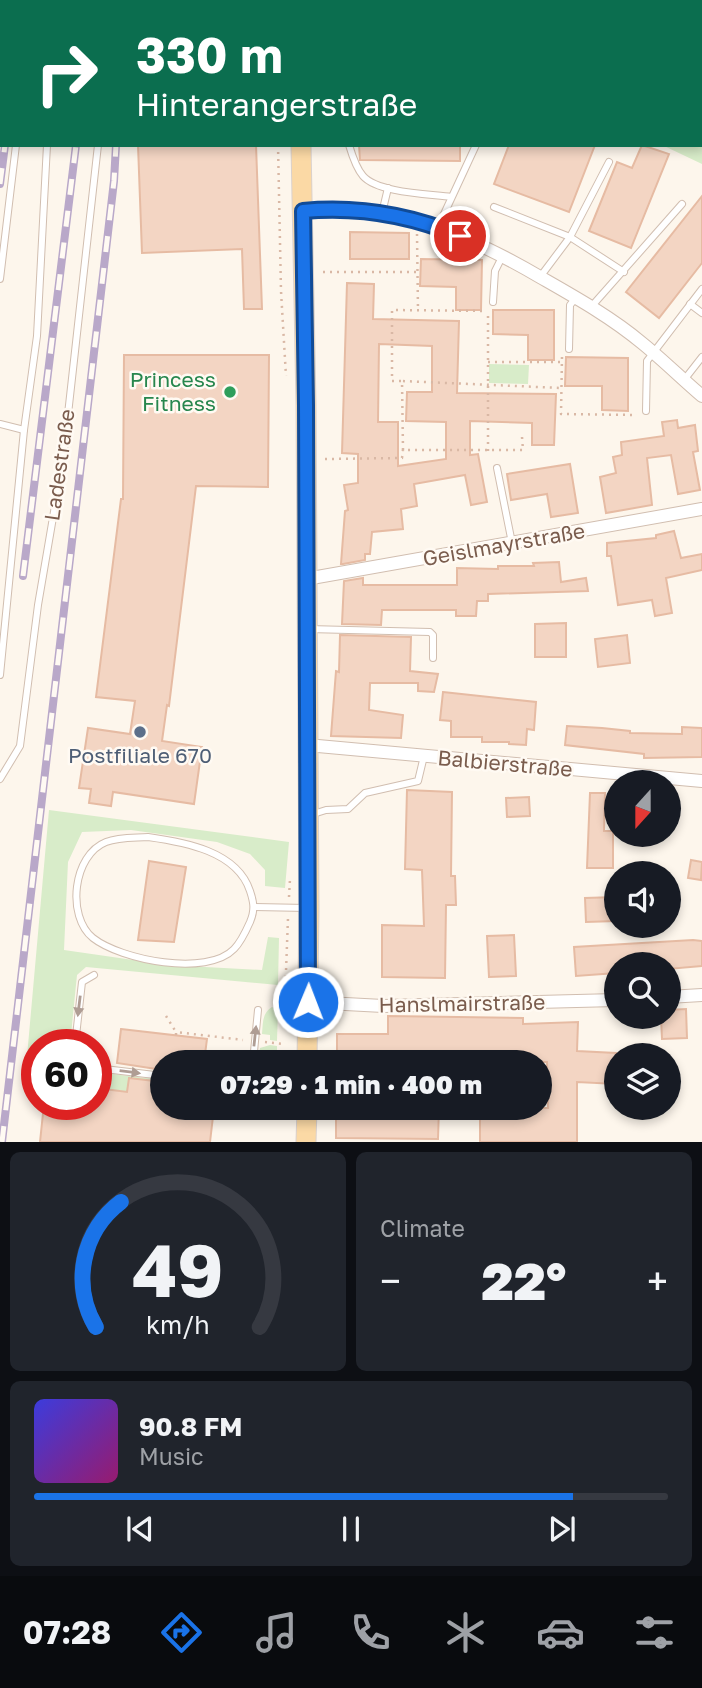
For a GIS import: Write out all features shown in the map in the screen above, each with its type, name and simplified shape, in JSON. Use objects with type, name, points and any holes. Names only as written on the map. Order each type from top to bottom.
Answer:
[{"type":"main road","points":[[301,147],[306,405],[307,1050]]},
{"type":"main road","points":[[306,1142],[307,1120]]},
{"type":"street","points":[[303,211],[322,209],[400,215],[438,227],[503,255],[577,297],[652,352],[702,396]]},
{"type":"street","name":"Geislmayrstraße","points":[[306,579],[702,509]]},
{"type":"street","name":"Balbierstraße","points":[[307,746],[702,781]]},
{"type":"street","points":[[681,996],[702,995]]},
{"type":"street","name":"Hanslmairstraße","points":[[308,1002],[383,1006],[604,1000]]},
{"type":"lane","points":[[0,279],[16,147]]},
{"type":"lane","name":"Ladestraße","points":[[0,675],[24,430],[37,336],[47,147]]},
{"type":"lane","name":"Ladestraße","points":[[0,779],[20,746],[38,605],[62,459],[98,147]]},
{"type":"lane","points":[[350,147],[363,177],[372,183],[388,188],[451,197]]},
{"type":"lane","points":[[438,227],[475,147]]},
{"type":"lane","points":[[540,277],[570,237],[609,162]]},
{"type":"lane","points":[[382,213],[388,188]]},
{"type":"lane","points":[[591,307],[682,204]]},
{"type":"lane","points":[[494,207],[570,237],[624,272]]},
{"type":"lane","points":[[493,302],[495,271],[503,255]]},
{"type":"lane","points":[[646,411],[647,360],[702,289]]},
{"type":"lane","points":[[569,349],[570,305],[577,297]]},
{"type":"lane","points":[[690,304],[702,313]]},
{"type":"lane","points":[[684,380],[702,357]]},
{"type":"lane","name":"Ladestraße","points":[[0,424],[24,430]]},
{"type":"lane","points":[[497,468],[512,543]]},
{"type":"lane","points":[[306,629],[430,632],[433,635],[433,658]]},
{"type":"lane","points":[[308,815],[326,810],[348,809],[365,793],[418,781],[424,756]]},
{"type":"lane","points":[[123,838],[161,839],[202,848],[231,864],[247,883],[255,907],[243,936],[233,950],[220,958],[199,964],[167,963],[138,958],[93,938],[82,924],[77,888],[81,870],[91,851],[105,842],[123,838]]},
{"type":"lane","points":[[255,907],[309,908]]},
{"type":"lane","points":[[77,1029],[82,982],[94,975]]},
{"type":"lane","points":[[254,1050],[258,1010]]},
{"type":"lane","points":[[112,1070],[150,1074]]},
{"type":"path","points":[[417,221],[418,310]]},
{"type":"path","points":[[323,272],[417,272]]},
{"type":"path","points":[[488,450],[487,311],[493,302]]},
{"type":"path","points":[[487,311],[392,310],[391,381],[561,387]]},
{"type":"path","points":[[569,349],[561,358],[561,414],[637,415],[646,411]]},
{"type":"path","points":[[488,362],[561,362]]},
{"type":"path","points":[[325,458],[402,458],[402,381]]},
{"type":"path","points":[[402,450],[523,450],[522,437]]},
{"type":"path","points":[[166,1016],[176,1034],[250,1041]]},
{"type":"path","points":[[261,1042],[283,1044]]},
{"type":"green space","points":[[666,147],[702,147],[702,164]]},
{"type":"green space","points":[[489,364],[529,365],[528,384],[489,383]]},
{"type":"green space","points":[[49,810],[289,842],[285,888],[265,886],[265,870],[250,854],[217,842],[131,830],[82,832],[68,862],[64,950],[168,965],[262,970],[268,937],[279,938],[278,985],[86,967],[77,975],[72,1029],[29,1029]]},
{"type":"green space","points":[[272,1007],[278,1010],[277,1041],[270,1040],[270,1035],[262,1034],[265,1015]]},
{"type":"green space","points":[[270,1045],[277,1046],[277,1050],[260,1050]]},
{"type":"green space","points":[[112,1074],[150,1078],[150,1094],[112,1090]]},
{"type":"building","points":[[138,147],[256,147],[262,309],[244,309],[242,249],[142,253]]},
{"type":"building","points":[[359,147],[460,147],[460,161],[360,160]]},
{"type":"building","points":[[508,147],[594,147],[569,212],[494,184]]},
{"type":"building","points":[[641,147],[669,154],[631,248],[589,231],[617,162],[632,168]]},
{"type":"building","points":[[702,196],[702,263],[659,318],[626,292]]},
{"type":"building","points":[[350,232],[409,233],[409,259],[350,259]]},
{"type":"building","points":[[421,259],[482,260],[481,310],[456,310],[456,287],[420,286]]},
{"type":"building","points":[[347,283],[374,284],[373,319],[459,321],[457,393],[556,394],[554,445],[532,445],[532,423],[470,421],[470,455],[478,454],[487,502],[471,505],[465,475],[414,484],[417,506],[401,509],[403,529],[372,532],[370,554],[365,554],[365,560],[341,564],[345,511],[348,510],[344,485],[358,483],[358,454],[342,453]],"holes":[[[379,344],[432,346],[432,392],[407,392],[406,421],[446,422],[446,459],[398,466],[398,422],[378,422]]]},
{"type":"building","points":[[493,310],[554,310],[554,360],[528,360],[528,335],[493,334]]},
{"type":"building","points":[[124,355],[269,355],[268,487],[196,486],[169,706],[167,705],[162,741],[202,747],[194,804],[113,792],[111,806],[89,803],[91,789],[79,788],[88,728],[130,734],[135,701],[96,697],[123,499]]},
{"type":"building","points":[[566,357],[628,358],[628,411],[602,410],[602,386],[565,386]]},
{"type":"building","points":[[677,420],[678,428],[695,425],[698,451],[693,452],[700,490],[678,494],[671,455],[647,458],[652,505],[606,513],[600,477],[616,473],[613,457],[622,455],[621,442],[664,436],[662,422]]},
{"type":"building","points":[[570,464],[578,513],[551,517],[547,494],[511,500],[507,474]]},
{"type":"building","points":[[674,531],[681,558],[702,554],[702,570],[666,578],[672,613],[655,616],[652,600],[618,605],[611,556],[607,556],[607,543],[656,538],[656,535]]},
{"type":"building","points":[[559,562],[561,582],[586,578],[588,591],[488,594],[488,601],[477,601],[476,616],[456,616],[456,610],[382,610],[381,625],[342,624],[344,581],[363,578],[363,585],[457,585],[457,568],[498,569],[498,566],[534,566],[533,563]]},
{"type":"building","points":[[566,623],[566,657],[535,657],[535,624]]},
{"type":"building","points":[[340,635],[411,637],[410,671],[438,674],[434,692],[418,691],[418,683],[370,683],[369,710],[403,715],[401,738],[331,736],[336,671],[339,672]]},
{"type":"building","points":[[627,635],[630,663],[598,667],[595,639]]},
{"type":"building","points":[[443,692],[536,702],[534,730],[527,729],[526,745],[482,742],[482,737],[451,737],[451,721],[440,720]]},
{"type":"building","points":[[567,726],[630,733],[682,734],[682,727],[702,728],[702,757],[644,758],[644,754],[565,745]]},
{"type":"building","points":[[407,790],[452,792],[451,876],[455,876],[456,905],[446,905],[445,978],[382,977],[382,925],[424,926],[422,870],[405,869]]},
{"type":"building","points":[[590,793],[604,793],[604,847],[613,847],[613,861],[604,861],[604,868],[587,868]]},
{"type":"building","points":[[529,797],[530,816],[507,817],[506,798]]},
{"type":"building","points":[[691,860],[702,862],[701,880],[688,878]]},
{"type":"building","points":[[149,861],[186,867],[174,942],[138,940]]},
{"type":"building","points":[[604,897],[604,921],[586,922],[585,898]]},
{"type":"building","points":[[514,935],[516,976],[489,977],[487,936]]},
{"type":"building","points":[[702,941],[702,966],[681,968],[681,952],[604,952],[604,974],[576,976],[574,947]]},
{"type":"building","points":[[681,1009],[686,1009],[687,1038],[662,1039],[662,1029],[681,1029]]},
{"type":"building","points":[[388,1016],[523,1018],[523,1024],[578,1022],[577,1051],[604,1052],[604,1083],[577,1082],[577,1142],[480,1142],[480,1120],[552,1120],[552,1050],[337,1050],[337,1034],[388,1034]]},
{"type":"building","points":[[121,1029],[207,1039],[206,1050],[150,1050],[150,1068],[117,1063]]},
{"type":"building","points":[[129,1078],[150,1080],[150,1120],[213,1120],[210,1142],[40,1142],[42,1120],[112,1120],[112,1090],[127,1092]]},
{"type":"building","points":[[336,1120],[439,1120],[438,1139],[336,1138]]},
{"type":"railway","points":[[0,184],[5,147]]},
{"type":"railway","points":[[23,576],[76,147]]},
{"type":"railway","points":[[2,1142],[116,147]]},
{"type":"place","name":"Princess Fitness","points":[[230,392]]},
{"type":"place","name":"Postfiliale 670","points":[[140,732]]},
{"type":"route","points":[[308,1002],[303,211],[322,209],[400,215],[460,236]]}]
